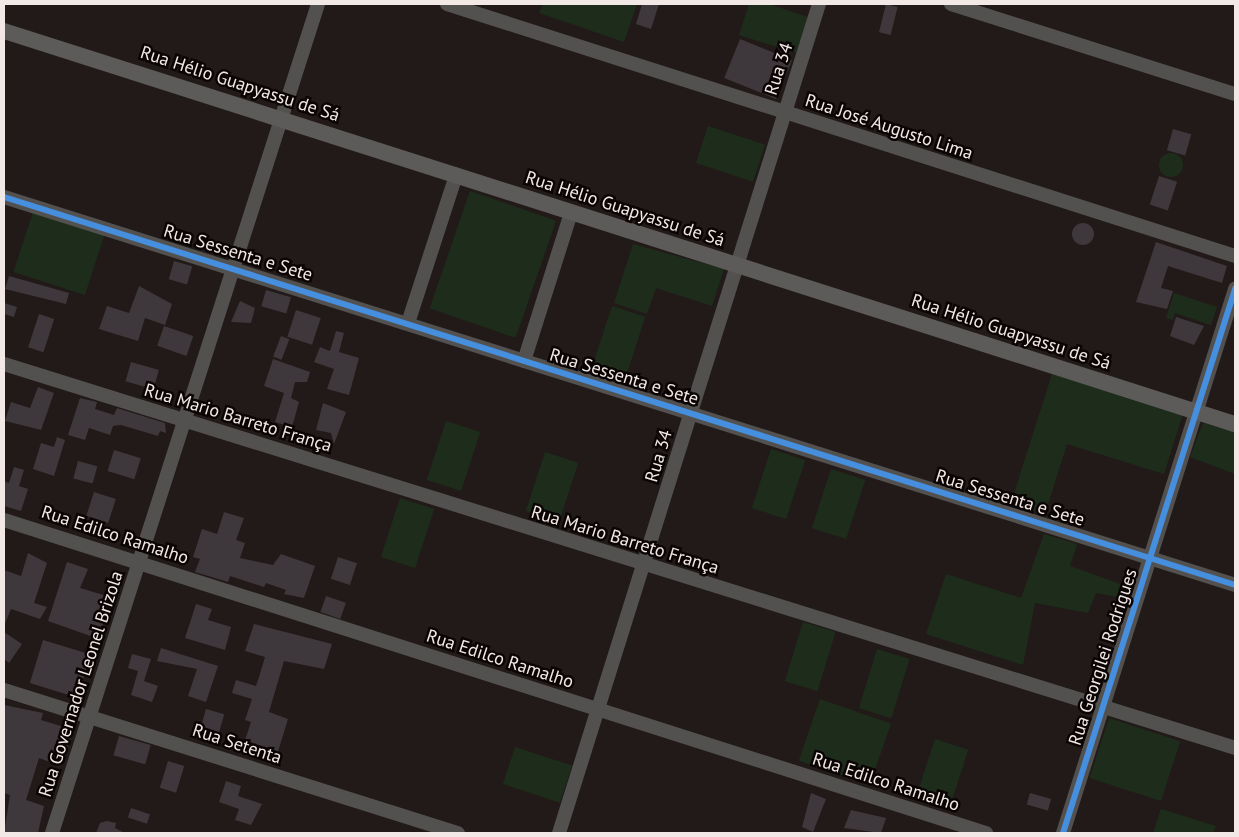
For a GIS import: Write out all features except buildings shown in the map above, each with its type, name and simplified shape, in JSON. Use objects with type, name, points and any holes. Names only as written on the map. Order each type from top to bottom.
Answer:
[{"type":"main road","name":"Rua Hélio Guapyassu de Sá","points":[[4,31],[282,117],[571,213],[1235,424]]},
{"type":"street","name":"Rua Governador Leonel Brizola","points":[[52,833],[91,718],[182,421],[234,267],[318,4]]},
{"type":"street","name":"Rua José Augusto Lima","points":[[447,4],[784,114],[1235,256]]},
{"type":"street","name":"Rua 34","points":[[559,833],[645,566],[735,265],[819,4]]},
{"type":"street","points":[[951,4],[1235,94]]},
{"type":"street","points":[[408,323],[456,175]]},
{"type":"street","name":"Rua Sessenta e Sete","points":[[4,197],[234,267],[524,361],[1235,585]]},
{"type":"street","points":[[524,361],[571,213]]},
{"type":"street","name":"Rua Georgilei Rodrigues","points":[[1063,833],[1235,289]]},
{"type":"street","name":"Rua Mario Barreto França","points":[[4,364],[645,566],[1104,704],[1235,748]]},
{"type":"street","name":"Rua Edilco Ramalho","points":[[4,520],[986,833]]},
{"type":"street","name":"Rua Setenta","points":[[4,690],[458,833]]},
{"type":"green space","points":[[543,4],[637,4],[624,42],[539,13]]},
{"type":"green space","points":[[749,4],[769,4],[808,17],[796,53],[739,35]]},
{"type":"green space","points":[[708,126],[765,145],[753,182],[696,163]]},
{"type":"green space","points":[[1171,153],[1176,154],[1182,160],[1182,170],[1176,176],[1171,177],[1166,176],[1160,170],[1159,165],[1160,160],[1166,154]]},
{"type":"green space","points":[[470,191],[556,221],[516,338],[430,308]]},
{"type":"green space","points":[[33,212],[104,235],[85,295],[14,272]]},
{"type":"green space","points":[[633,244],[724,269],[712,306],[656,288],[647,314],[614,303]]},
{"type":"green space","points":[[1174,293],[1217,307],[1211,325],[1175,313],[1173,320],[1166,318]]},
{"type":"green space","points":[[612,306],[645,317],[626,376],[593,365]]},
{"type":"green space","points":[[1052,374],[1183,414],[1164,474],[1067,444],[1045,514],[1011,503]]},
{"type":"green space","points":[[446,421],[480,432],[461,491],[427,480]]},
{"type":"green space","points":[[1203,423],[1235,432],[1235,474],[1190,457]]},
{"type":"green space","points":[[771,449],[805,460],[786,519],[752,508]]},
{"type":"green space","points":[[545,452],[578,463],[559,522],[526,511]]},
{"type":"green space","points":[[831,469],[865,480],[846,539],[812,528]]},
{"type":"green space","points":[[400,498],[434,509],[415,568],[381,557]]},
{"type":"green space","points":[[1044,534],[1077,544],[1070,566],[1126,586],[1122,598],[1096,593],[1088,613],[1035,603],[1023,665],[926,634],[946,574],[1021,598]]},
{"type":"green space","points":[[803,622],[836,632],[817,691],[785,681]]},
{"type":"green space","points":[[877,649],[910,659],[891,718],[859,708]]},
{"type":"green space","points":[[820,699],[891,723],[870,785],[799,760]]},
{"type":"green space","points":[[1109,718],[1180,741],[1161,801],[1090,778]]},
{"type":"green space","points":[[935,739],[968,750],[949,809],[916,798]]},
{"type":"green space","points":[[515,747],[572,766],[560,803],[503,784]]},
{"type":"green space","points":[[1161,809],[1216,826],[1213,833],[1153,833]]},
{"type":"cycle path","points":[[4,197],[1235,585]]},
{"type":"cycle path","points":[[1063,833],[1235,289]]}]
